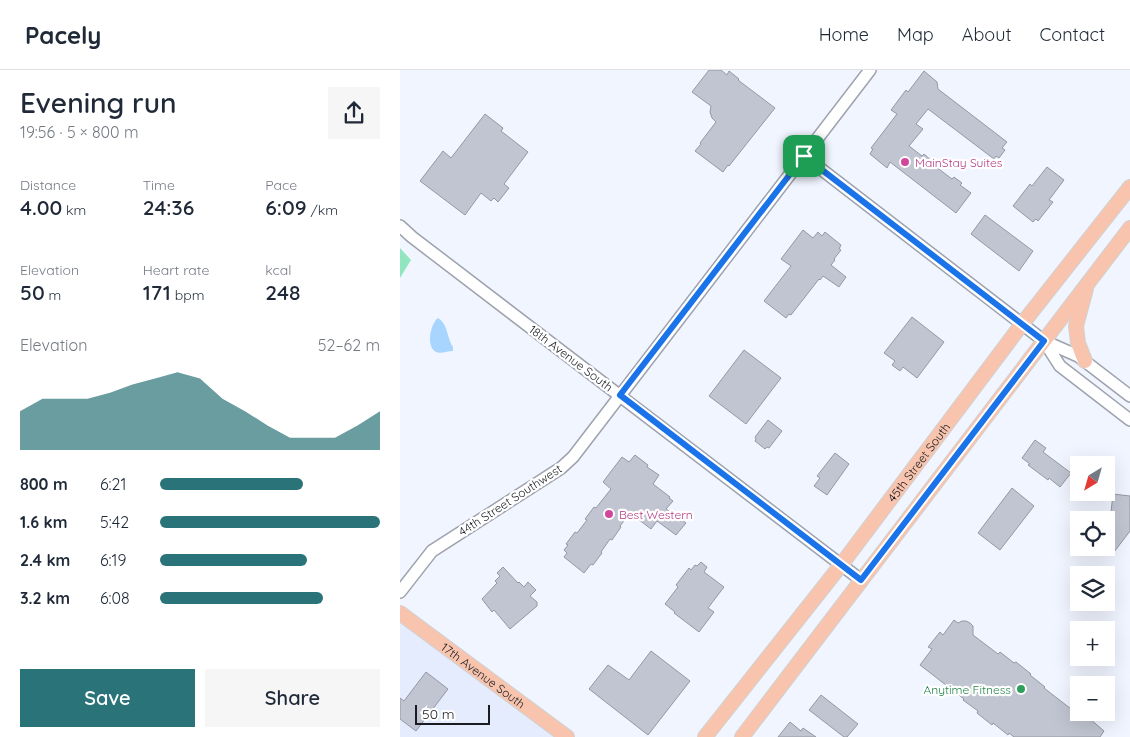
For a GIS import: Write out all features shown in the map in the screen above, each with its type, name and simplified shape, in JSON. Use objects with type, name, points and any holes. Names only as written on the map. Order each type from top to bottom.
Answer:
[{"type":"main road","name":"45th Street South","points":[[705,737],[841,565],[1022,324],[1130,187]]},
{"type":"main road","points":[[742,737],[1130,228]]},
{"type":"main road","points":[[1085,361],[1078,343],[1076,326],[1087,284]]},
{"type":"main road","name":"17th Avenue South","points":[[400,613],[567,737]]},
{"type":"street","name":"44th Street Southwest","points":[[400,592],[432,551],[561,468],[573,456],[870,70]]},
{"type":"street","points":[[804,156],[1044,341],[1078,356],[1130,396]]},
{"type":"street","name":"18th Avenue South","points":[[400,226],[861,580]]},
{"type":"street","points":[[1044,341],[1060,366],[1130,420]]},
{"type":"shaded area","points":[[400,619],[556,737],[400,737]]},
{"type":"green space","points":[[400,248],[411,260],[400,278]]},
{"type":"water","points":[[438,318],[446,327],[453,351],[438,353],[431,345],[431,330]]},
{"type":"building","points":[[709,70],[721,70],[727,75],[729,71],[775,108],[723,172],[695,151],[716,122],[710,112],[711,106],[692,92]]},
{"type":"building","points":[[924,71],[937,82],[938,89],[1007,142],[1002,148],[1005,150],[999,158],[996,156],[994,159],[928,109],[916,124],[923,129],[909,146],[922,156],[924,154],[932,161],[931,163],[952,179],[954,177],[962,183],[960,185],[971,193],[956,213],[890,162],[887,168],[870,154],[873,149],[871,148],[897,114],[891,110]]},
{"type":"building","points":[[485,114],[503,128],[501,131],[528,152],[504,184],[509,188],[498,202],[494,198],[491,201],[481,193],[465,215],[420,181],[443,151],[451,158]]},
{"type":"building","points":[[1047,167],[1064,180],[1049,200],[1053,202],[1038,221],[1036,219],[1033,222],[1013,206],[1030,184],[1032,186]]},
{"type":"building","points":[[985,215],[1033,251],[1019,271],[971,234]]},
{"type":"building","points":[[803,230],[813,238],[818,232],[822,236],[825,232],[841,245],[839,249],[841,250],[831,265],[846,277],[839,287],[823,276],[791,315],[789,314],[786,318],[764,301],[791,266],[781,259]]},
{"type":"building","points":[[912,317],[944,342],[917,378],[903,367],[900,371],[892,365],[895,361],[884,353]]},
{"type":"building","points":[[744,350],[781,378],[746,424],[709,396]]},
{"type":"building","points":[[768,420],[782,431],[769,448],[765,449],[755,441],[755,437]]},
{"type":"building","points":[[1035,440],[1046,448],[1043,452],[1070,472],[1070,474],[1060,487],[1028,465],[1030,464],[1022,458]]},
{"type":"building","points":[[835,453],[849,464],[827,495],[814,486],[820,478],[817,476]]},
{"type":"building","name":"Best Western","points":[[635,455],[648,465],[647,467],[659,475],[653,484],[673,501],[666,509],[686,523],[676,535],[657,521],[651,529],[630,513],[593,565],[591,564],[584,573],[564,557],[567,553],[564,550],[568,545],[566,544],[587,520],[585,519],[594,507],[596,508],[611,489],[603,482],[622,457],[629,462]]},
{"type":"building","points":[[1012,488],[1034,506],[1000,550],[978,533]]},
{"type":"building","points":[[1115,494],[1130,496],[1130,531],[1115,551],[1115,511],[1111,511],[1112,501],[1115,501]]},
{"type":"building","points":[[701,562],[707,567],[704,572],[724,587],[708,608],[714,612],[699,632],[665,604],[689,568],[691,570]]},
{"type":"building","points":[[503,567],[518,583],[524,587],[528,582],[536,590],[530,596],[537,602],[537,606],[510,629],[494,610],[492,612],[482,599],[497,583],[495,581],[500,576],[497,573]]},
{"type":"building","points":[[954,620],[958,623],[966,621],[970,623],[973,626],[973,635],[998,654],[1000,652],[1014,663],[1016,662],[1044,688],[1070,708],[1070,721],[1092,721],[1104,731],[1100,737],[1014,737],[1009,733],[1008,735],[993,723],[992,725],[964,699],[920,665],[932,649],[928,647],[940,632],[943,635]]},
{"type":"building","points":[[651,651],[690,681],[648,735],[589,689],[608,665],[629,680]]},
{"type":"building","points":[[426,672],[448,689],[416,731],[400,719],[400,698],[404,701]]},
{"type":"building","points":[[821,695],[858,724],[847,737],[844,737],[809,710]]},
{"type":"building","points":[[790,722],[801,731],[803,728],[816,737],[778,737]]},
{"type":"place","name":"MainStay Suites","points":[[905,162]]},
{"type":"place","name":"Best Western","points":[[609,514]]},
{"type":"place","name":"Anytime Fitness","points":[[1021,689]]},
{"type":"route","points":[[804,156],[1044,341],[861,580],[620,395],[804,156]]}]
